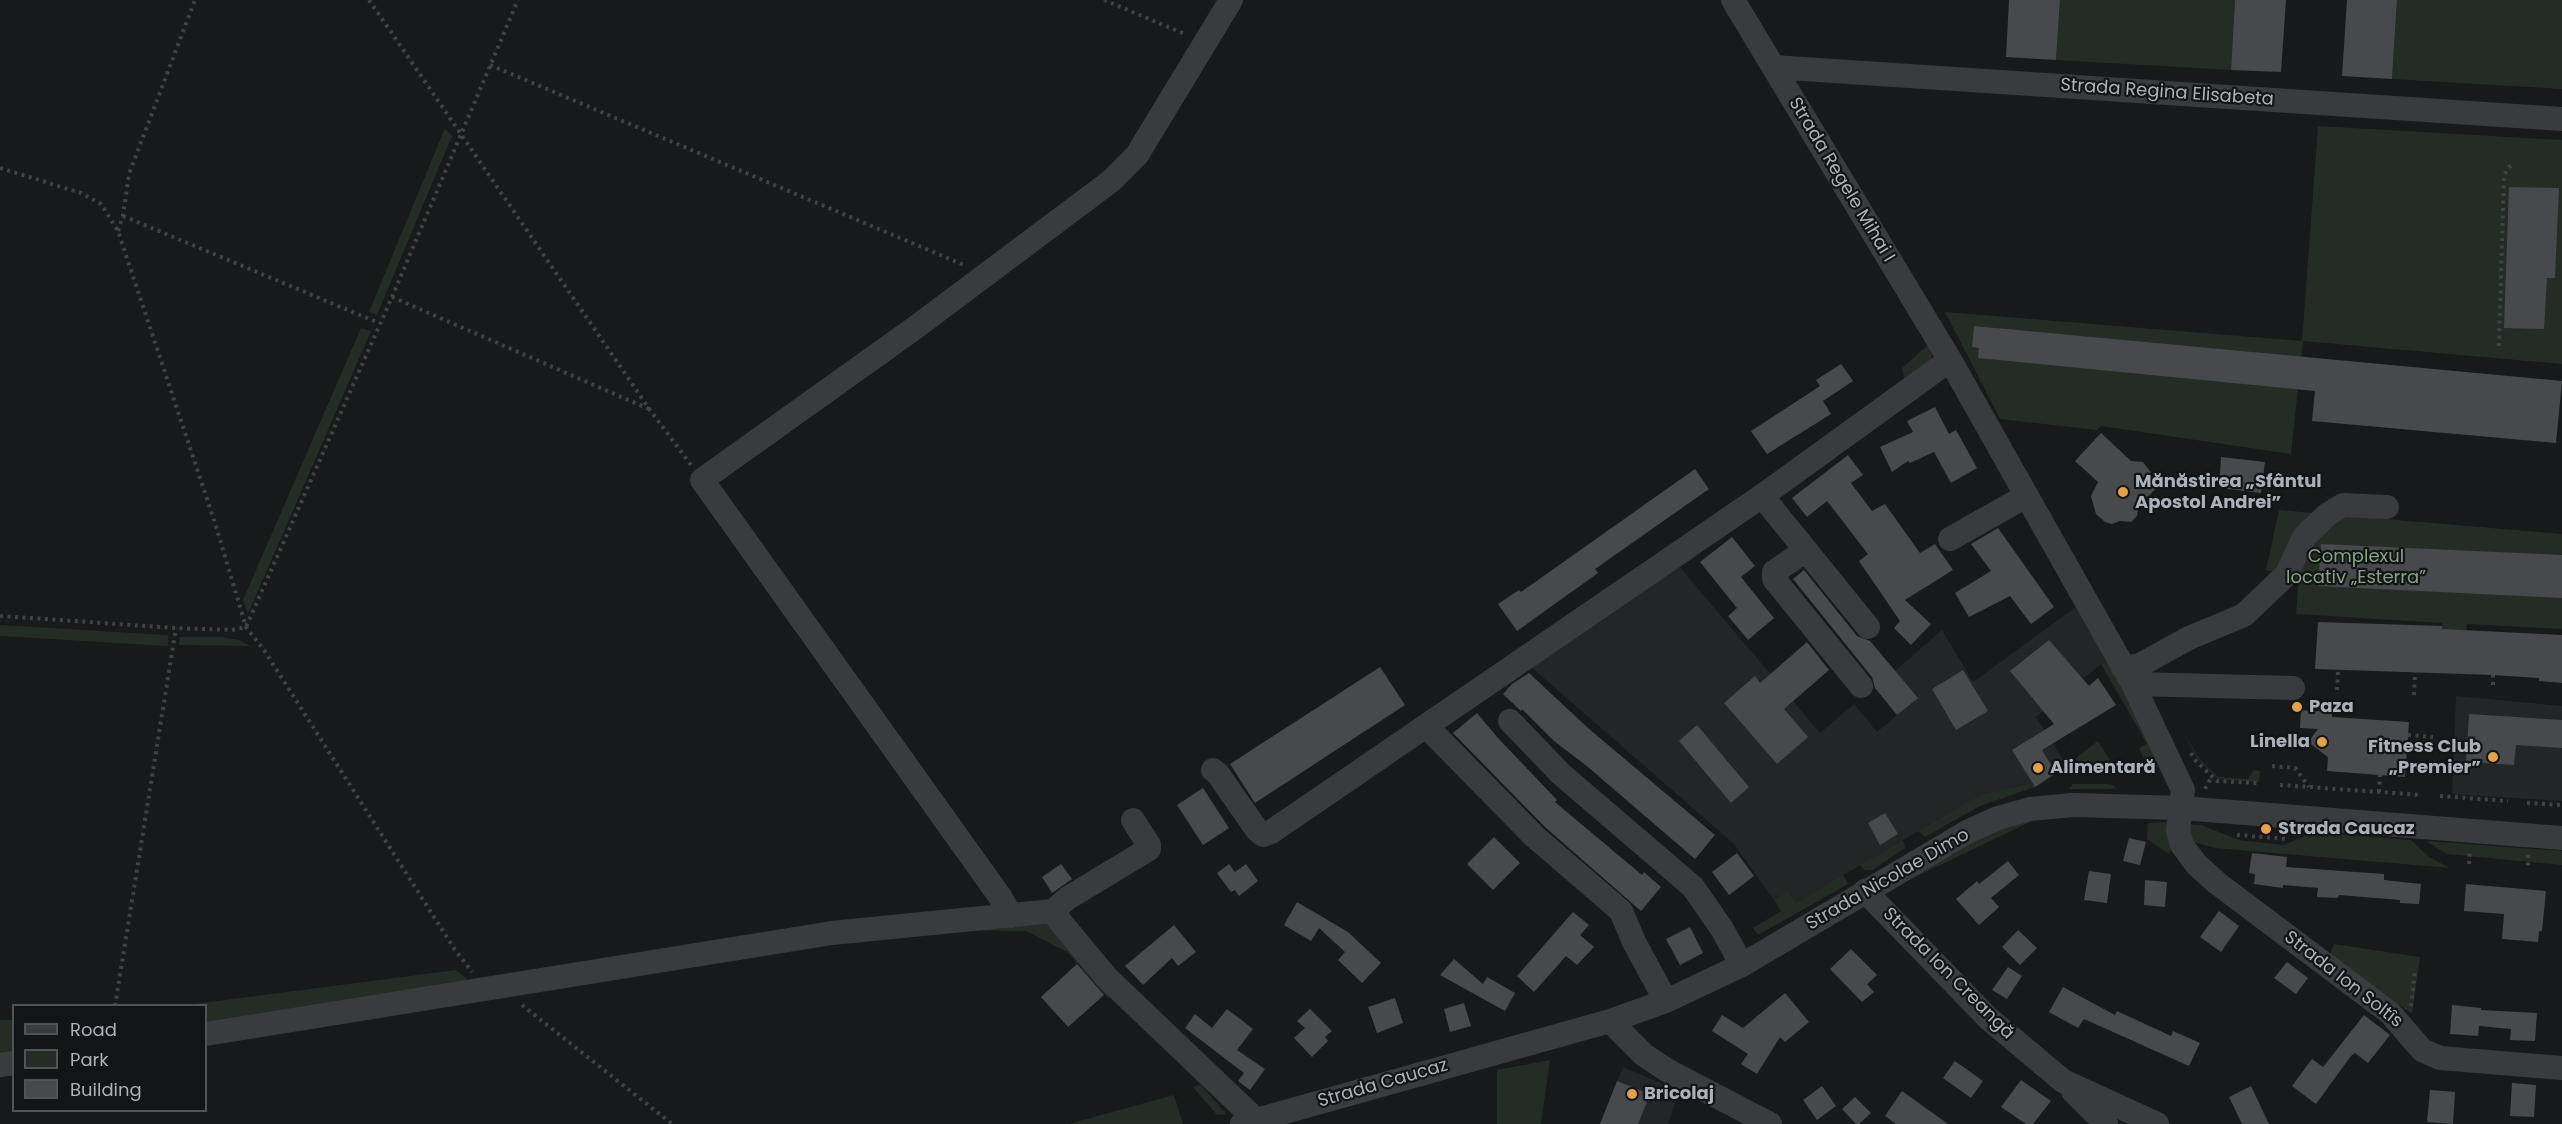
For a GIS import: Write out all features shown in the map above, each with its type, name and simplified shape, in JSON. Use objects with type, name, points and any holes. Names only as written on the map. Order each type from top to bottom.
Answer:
[{"type":"street","points":[[1011,916],[987,879],[702,480],[1111,181],[1137,155],[1231,0]]},
{"type":"street","name":"Strada Regele Mihai I","points":[[1733,0],[1950,360]]},
{"type":"street","name":"Strada Regina Elisabeta","points":[[1773,67],[2562,119]]},
{"type":"street","points":[[1213,770],[1257,830],[1263,835],[1271,832],[1762,496],[1950,360],[2128,676],[2179,781],[2182,790],[2181,808]]},
{"type":"street","points":[[1762,496],[1868,627]]},
{"type":"street","points":[[1950,539],[2026,496]]},
{"type":"street","points":[[2128,676],[2140,665],[2189,638],[2244,615],[2287,574],[2304,537],[2328,514],[2343,506],[2387,507]]},
{"type":"street","points":[[1805,551],[1774,572],[1774,579],[1861,686]]},
{"type":"street","points":[[2128,676],[2293,688]]},
{"type":"street","points":[[1510,721],[1561,774],[1692,887],[1722,928],[1742,965]]},
{"type":"street","points":[[1426,726],[1535,837],[1621,911],[1634,942],[1666,1001]]},
{"type":"street","name":"Strada Nicolae Dimo","points":[[1610,1021],[1666,1001],[1742,965],[1967,832],[1998,818],[2030,809],[2073,805],[2181,808],[2562,838]]},
{"type":"street","name":"Strada Ion Soltîs","points":[[2181,808],[2178,831],[2182,845],[2196,864],[2217,883],[2390,1013],[2422,1050],[2440,1058],[2562,1068]]},
{"type":"street","points":[[207,1034],[832,933],[1053,911],[1068,898],[1149,849],[1133,820]]},
{"type":"street","name":"Strada Ion Creangă","points":[[1865,891],[1988,1018],[2063,1081],[2157,1124]]},
{"type":"street","name":"Strada Caucaz","points":[[1053,911],[1107,978],[1249,1122],[1290,1117],[1610,1021]]},
{"type":"street","points":[[1610,1021],[1644,1055],[1670,1072],[1770,1124]]},
{"type":"street","points":[[2063,1081],[2106,1124]]},
{"type":"path","points":[[118,231],[123,216],[129,174],[195,0]]},
{"type":"path","points":[[369,0],[650,410],[702,480]]},
{"type":"path","points":[[246,627],[392,297],[460,132],[518,0]]},
{"type":"path","points":[[1104,0],[1206,43]]},
{"type":"path","points":[[489,65],[986,274]]},
{"type":"path","points":[[2499,346],[2504,175],[2509,166],[2514,164]]},
{"type":"path","points":[[0,168],[81,194],[101,204],[118,231],[215,523],[246,627],[264,650],[455,950],[476,977],[501,988],[672,1124]]},
{"type":"path","points":[[123,216],[379,323]]},
{"type":"path","points":[[392,297],[650,410]]},
{"type":"path","points":[[0,616],[176,628],[232,630],[246,627]]},
{"type":"path","points":[[115,1004],[176,628]]},
{"type":"path","points":[[2337,690],[2338,670]]},
{"type":"path","points":[[2414,695],[2415,672]]},
{"type":"path","points":[[2493,675],[2493,685]]},
{"type":"path","points":[[2408,735],[2433,737]]},
{"type":"path","points":[[2190,751],[2196,761],[2217,781],[2259,783]]},
{"type":"path","points":[[2272,766],[2295,768],[2309,787]]},
{"type":"path","points":[[2379,792],[2380,775]]},
{"type":"path","points":[[2203,792],[2212,776]]},
{"type":"path","points":[[2280,785],[2422,795]]},
{"type":"path","points":[[2440,796],[2508,801]]},
{"type":"path","points":[[2527,803],[2562,805]]},
{"type":"path","points":[[2408,1032],[2415,971]]},
{"type":"shaded area","points":[[1679,566],[1820,733],[1854,704],[1877,732],[1917,698],[1895,671],[1942,630],[1973,682],[2076,607],[2106,660],[2036,717],[2066,765],[2049,779],[2035,787],[2032,783],[1981,794],[1796,903],[1788,890],[1774,900],[1734,844],[1530,666]]},
{"type":"shaded area","name":"Fitness Club „Premier”","points":[[2456,696],[2562,706],[2562,801],[2452,794]]},
{"type":"shaded area","points":[[1623,1067],[1679,1091],[1668,1124],[1600,1124]]},
{"type":"green space","points":[[2060,0],[2235,0],[2231,70],[2056,60]]},
{"type":"green space","points":[[2397,0],[2562,0],[2562,89],[2392,79]]},
{"type":"green space","points":[[2318,126],[2562,140],[2562,364],[2303,341],[2291,454],[2101,426],[2097,430],[2000,419],[1945,312],[2302,341]]},
{"type":"green space","points":[[445,128],[452,136],[377,315],[369,312]]},
{"type":"green space","points":[[361,328],[371,331],[248,614],[243,600]]},
{"type":"green space","points":[[1928,345],[1933,353],[1929,366],[1905,382],[1902,368]]},
{"type":"green space","name":"Complexul locativ „Esterra”","points":[[2279,510],[2562,534],[2562,629],[2467,624],[2465,653],[2441,652],[2442,623],[2296,614],[2299,576],[2266,570]]},
{"type":"green space","points":[[0,625],[168,635],[168,646],[0,636]]},
{"type":"green space","points":[[180,637],[222,637],[239,640],[251,646],[179,645]]},
{"type":"green space","points":[[2106,660],[2160,760],[2147,765],[2139,748],[2147,744],[2101,664]]},
{"type":"green space","points":[[2181,729],[2198,757],[2218,777],[2248,779],[2254,770],[2260,771],[2259,782],[2218,779],[2197,758]]},
{"type":"green space","points":[[2098,741],[2110,760],[2083,770],[2076,758]]},
{"type":"green space","points":[[2032,783],[2035,787],[1980,806],[1925,837],[1918,831],[1981,794]]},
{"type":"green space","points":[[2073,784],[2107,784],[2114,785],[2116,789],[2069,789]]},
{"type":"green space","points":[[2032,821],[1892,888],[1965,844],[2002,827]]},
{"type":"green space","points":[[2170,822],[2176,839],[2169,854],[2147,839],[2148,823]]},
{"type":"green space","points":[[2186,824],[2201,825],[2239,840],[2284,845],[2313,832],[2411,840],[2429,857],[2450,868],[2215,848],[2187,840]]},
{"type":"green space","points":[[1903,840],[1905,848],[1872,870],[1864,870],[1860,865]]},
{"type":"green space","points":[[2426,841],[2562,851],[2562,865],[2447,854]]},
{"type":"green space","points":[[1843,875],[1848,884],[1758,935],[1753,928],[1781,911],[1774,900],[1788,890],[1796,903]]},
{"type":"green space","points":[[1047,916],[1109,996],[1108,998],[1067,952],[1026,931],[923,930]]},
{"type":"green space","points":[[2334,944],[2420,957],[2412,1014],[2330,955]]},
{"type":"green space","points":[[456,970],[474,985],[207,1028],[207,1004],[194,1004]]},
{"type":"green space","points":[[0,1020],[12,1020],[12,1057],[0,1059]]},
{"type":"green space","points":[[1550,1060],[1541,1124],[1497,1124],[1497,1070]]},
{"type":"green space","points":[[1201,1085],[1226,1114],[1217,1115],[1193,1087]]},
{"type":"green space","points":[[1174,1095],[1183,1124],[1070,1124],[1083,1120]]},
{"type":"building","points":[[2009,0],[2060,0],[2056,60],[2006,57]]},
{"type":"building","points":[[2235,0],[2286,0],[2281,72],[2231,70]]},
{"type":"building","points":[[2347,0],[2397,0],[2392,79],[2342,76]]},
{"type":"building","points":[[2509,187],[2559,188],[2555,278],[2547,278],[2544,329],[2504,328]]},
{"type":"building","points":[[1974,326],[2562,381],[2556,443],[2312,421],[2315,391],[1978,358],[1979,348],[1972,347]]},
{"type":"building","points":[[1841,364],[1853,381],[1823,401],[1831,414],[1767,454],[1751,431],[1820,386],[1816,380]]},
{"type":"building","points":[[1935,407],[1949,434],[1956,430],[1977,468],[1951,483],[1934,452],[1910,463],[1908,461],[1892,472],[1880,447],[1913,432],[1907,421]]},
{"type":"building","name":"Mănăstirea „Sfântul Apostol Andrei”","points":[[2101,433],[2131,461],[2143,462],[2155,478],[2156,488],[2148,497],[2141,495],[2137,516],[2131,522],[2120,521],[2112,524],[2105,522],[2096,514],[2091,496],[2098,482],[2075,461]]},
{"type":"building","points":[[1848,455],[1863,475],[1851,483],[1872,511],[1885,504],[1920,553],[1935,544],[1953,570],[1905,600],[1931,624],[1911,645],[1894,628],[1900,621],[1859,561],[1868,554],[1827,501],[1807,517],[1792,498]]},
{"type":"building","points":[[2221,457],[2265,462],[2261,493],[2219,488]]},
{"type":"building","points":[[1695,469],[1709,489],[1595,569],[1598,573],[1517,631],[1498,604],[1519,590],[1521,592]]},
{"type":"building","points":[[1998,528],[2054,607],[2031,624],[2010,596],[1969,617],[1955,593],[1991,571],[1971,544]]},
{"type":"building","points":[[1732,537],[1755,566],[1741,577],[1774,618],[1748,640],[1728,616],[1737,608],[1700,562]]},
{"type":"building","points":[[2321,544],[2562,555],[2562,598],[2318,586]]},
{"type":"building","points":[[1804,570],[1857,636],[1870,641],[1918,698],[1897,715],[1875,688],[1872,677],[1793,579]]},
{"type":"building","points":[[2318,622],[2442,626],[2442,629],[2562,635],[2562,683],[2539,681],[2539,678],[2493,675],[2315,669]]},
{"type":"building","points":[[2049,640],[2089,686],[2098,678],[2116,705],[2042,750],[2056,773],[2035,787],[2012,750],[2054,724],[2010,671]]},
{"type":"building","points":[[1807,642],[1829,670],[1784,709],[1808,737],[1777,764],[1724,703],[1755,676],[1760,683]]},
{"type":"building","points":[[1380,667],[1405,705],[1255,803],[1230,764]]},
{"type":"building","points":[[1963,670],[1988,711],[1956,730],[1932,689]]},
{"type":"building","points":[[1529,673],[1588,728],[1715,835],[1695,859],[1588,767],[1554,741],[1522,709],[1521,711],[1503,694],[1512,684]]},
{"type":"building","points":[[2301,710],[2332,712],[2332,717],[2409,722],[2405,777],[2327,771],[2328,757],[2308,742],[2318,729],[2300,728]]},
{"type":"building","points":[[1477,713],[1557,800],[1555,802],[1642,875],[1644,872],[1661,887],[1641,911],[1545,827],[1453,733]]},
{"type":"building","points":[[2469,714],[2562,720],[2562,748],[2516,745],[2514,765],[2466,762]]},
{"type":"building","points":[[1697,725],[1749,787],[1731,803],[1679,741]]},
{"type":"building","points":[[1203,788],[1229,828],[1203,845],[1177,805]]},
{"type":"building","points":[[1885,813],[1898,834],[1880,845],[1868,823]]},
{"type":"building","points":[[1494,837],[1520,863],[1493,890],[1467,864]]},
{"type":"building","points":[[2129,838],[2146,842],[2140,865],[2123,861]]},
{"type":"building","points":[[1737,853],[1754,876],[1729,895],[1712,872]]},
{"type":"building","points":[[2252,853],[2287,857],[2286,867],[2384,874],[2384,880],[2421,884],[2419,904],[2400,903],[2400,900],[2339,895],[2338,898],[2317,897],[2318,888],[2283,885],[2283,888],[2254,884],[2255,874],[2249,873]]},
{"type":"building","points":[[2008,861],[2019,875],[1991,898],[1999,907],[1979,925],[1956,899],[1977,881],[1979,884]]},
{"type":"building","points":[[1061,864],[1072,879],[1052,893],[1042,877]]},
{"type":"building","points":[[1229,864],[1235,872],[1246,864],[1258,881],[1239,896],[1235,890],[1231,892],[1217,873]]},
{"type":"building","points":[[2089,871],[2111,874],[2107,903],[2084,900]]},
{"type":"building","points":[[2145,880],[2167,882],[2165,907],[2144,905]]},
{"type":"building","points":[[2466,884],[2546,891],[2542,931],[2539,931],[2538,942],[2502,939],[2504,914],[2464,911]]},
{"type":"building","points":[[1297,902],[1348,932],[1381,963],[1362,983],[1338,960],[1345,952],[1319,928],[1311,941],[1284,925]]},
{"type":"building","points":[[2219,911],[2239,926],[2221,952],[2200,937]]},
{"type":"building","points":[[1573,912],[1589,925],[1580,935],[1594,947],[1577,965],[1566,956],[1534,992],[1517,976]]},
{"type":"building","points":[[1174,925],[1196,952],[1178,966],[1172,958],[1143,985],[1125,966]]},
{"type":"building","points":[[1690,927],[1703,953],[1680,965],[1666,939]]},
{"type":"building","points":[[2018,930],[2037,948],[2020,965],[2002,947]]},
{"type":"building","points":[[1851,949],[1877,975],[1867,984],[1874,992],[1862,1002],[1830,969]]},
{"type":"building","points":[[1454,959],[1483,984],[1487,977],[1515,993],[1505,1011],[1440,975]]},
{"type":"building","points":[[2287,962],[2308,978],[2296,994],[2274,978]]},
{"type":"building","points":[[1077,964],[1104,995],[1068,1027],[1041,997]]},
{"type":"building","points":[[2008,967],[2022,976],[2007,999],[1992,990]]},
{"type":"building","points":[[2063,987],[2115,1015],[2117,1011],[2171,1036],[2173,1031],[2200,1043],[2189,1066],[2084,1019],[2078,1028],[2049,1012]]},
{"type":"building","points":[[1785,993],[1809,1022],[1785,1042],[1780,1037],[1757,1074],[1741,1064],[1748,1054],[1712,1031],[1722,1015],[1743,1028]]},
{"type":"building","points":[[1395,998],[1403,1023],[1377,1033],[1368,1007]]},
{"type":"building","points":[[1464,1003],[1471,1026],[1450,1032],[1444,1009]]},
{"type":"building","points":[[2452,1005],[2481,1008],[2481,1010],[2537,1013],[2535,1041],[2510,1040],[2511,1029],[2479,1026],[2478,1036],[2450,1034]]},
{"type":"building","points":[[1227,1009],[1253,1029],[1237,1050],[1265,1069],[1250,1090],[1238,1081],[1244,1073],[1185,1028],[1195,1014],[1212,1028]]},
{"type":"building","points":[[1310,1009],[1332,1031],[1325,1037],[1328,1041],[1312,1057],[1294,1038],[1305,1028],[1297,1021]]},
{"type":"building","points":[[2364,1015],[2390,1035],[2368,1063],[2355,1053],[2351,1056],[2316,1104],[2292,1086],[2312,1059],[2323,1067]]},
{"type":"building","points":[[1955,1061],[1983,1081],[1971,1098],[1943,1078]]},
{"type":"building","points":[[2021,1080],[2051,1101],[2033,1124],[2026,1124],[2001,1107]]},
{"type":"building","points":[[1617,1081],[1650,1094],[1638,1124],[1600,1124]]},
{"type":"building","points":[[2512,1083],[2536,1085],[2534,1117],[2510,1116]]},
{"type":"building","points":[[1822,1086],[1836,1106],[1817,1120],[1803,1100]]},
{"type":"building","points":[[2251,1086],[2269,1124],[2242,1124],[2229,1097]]},
{"type":"building","points":[[2430,1090],[2455,1092],[2453,1124],[2427,1122]]},
{"type":"building","points":[[1902,1091],[1948,1124],[1896,1124],[1885,1116]]},
{"type":"building","points":[[1855,1097],[1871,1113],[1859,1124],[1856,1124],[1842,1109]]},
{"type":"place","name":"Mănăstirea „Sfântul Apostol Andrei”","points":[[2123,492]]},
{"type":"place","name":"Paza","points":[[2297,707]]},
{"type":"place","name":"Linella","points":[[2322,742]]},
{"type":"place","name":"Fitness Club „Premier”","points":[[2493,757]]},
{"type":"place","name":"Alimentară","points":[[2038,768]]},
{"type":"place","name":"Strada Caucaz","points":[[2266,829]]},
{"type":"place","name":"Bricolaj","points":[[1632,1094]]}]
